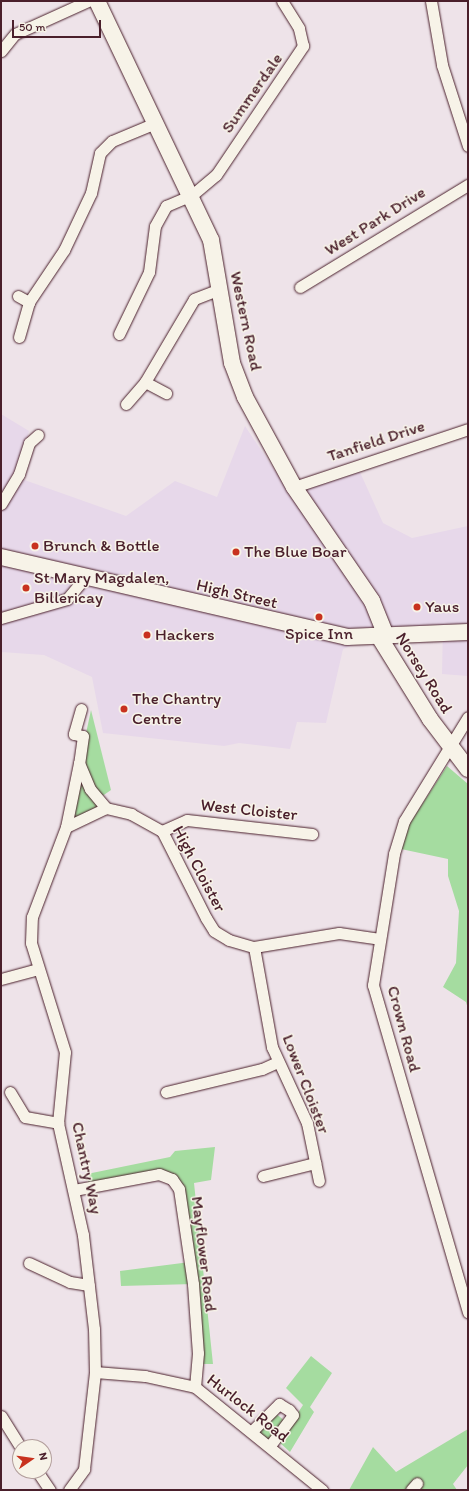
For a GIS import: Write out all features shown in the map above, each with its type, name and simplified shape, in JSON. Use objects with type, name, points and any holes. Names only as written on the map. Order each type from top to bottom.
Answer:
[{"type":"street","points":[[1,50],[15,34],[88,1]]},
{"type":"street","name":"Western Road","points":[[97,1],[153,124],[192,195],[211,240],[232,363],[258,422],[294,487],[360,581],[381,635]]},
{"type":"street","name":"Summerdale","points":[[119,334],[123,320],[149,272],[160,215],[166,206],[192,195],[216,175],[303,46],[299,28],[282,1]]},
{"type":"street","points":[[431,1],[442,65],[468,146]]},
{"type":"street","points":[[19,337],[29,302],[64,250],[91,193],[100,153],[112,141],[153,124]]},
{"type":"street","name":"West Park Drive","points":[[300,287],[468,185]]},
{"type":"street","points":[[126,404],[145,382],[194,299],[220,289]]},
{"type":"street","points":[[18,296],[29,302]]},
{"type":"street","points":[[145,382],[166,393]]},
{"type":"street","name":"Tanfield Drive","points":[[294,487],[468,429]]},
{"type":"street","points":[[1,504],[19,474],[29,442],[38,435]]},
{"type":"street","name":"High Street","points":[[1,557],[84,579],[347,637],[468,632]]},
{"type":"street","points":[[1,618],[67,599],[84,579]]},
{"type":"street","name":"Norsey Road","points":[[381,635],[451,747],[468,770]]},
{"type":"street","name":"Chantry Way","points":[[69,1490],[84,1469],[95,1372],[89,1285],[74,1190],[58,1122],[64,1052],[31,943],[32,917],[66,827],[84,736],[74,734],[81,709]]},
{"type":"street","name":"Crown Road","points":[[468,717],[451,747],[404,821],[394,854],[380,939],[374,992],[468,1312]]},
{"type":"street","points":[[66,827],[106,808],[90,789],[79,763]]},
{"type":"street","name":"High Cloister","points":[[106,808],[131,814],[162,832],[214,931],[254,947]]},
{"type":"street","name":"West Cloister","points":[[162,832],[187,820],[312,834]]},
{"type":"street","points":[[254,947],[339,933],[380,939]]},
{"type":"street","name":"Lower Cloister","points":[[254,947],[272,1047],[307,1123],[319,1181]]},
{"type":"street","points":[[1,979],[38,969]]},
{"type":"street","points":[[166,1092],[262,1069],[278,1062]]},
{"type":"street","points":[[10,1092],[25,1117],[58,1122]]},
{"type":"street","points":[[262,1176],[315,1163]]},
{"type":"street","name":"Mayflower Road","points":[[74,1190],[159,1174],[172,1179],[179,1189],[193,1284],[198,1353],[195,1387]]},
{"type":"street","points":[[29,1263],[70,1282],[89,1285]]},
{"type":"street","name":"Hurlock Road","points":[[95,1372],[145,1376],[195,1387],[253,1430],[322,1490]]},
{"type":"street","points":[[253,1430],[279,1404],[289,1410],[293,1415],[270,1446]]},
{"type":"street","points":[[1,1416],[15,1439]]},
{"type":"street","points":[[42,1479],[50,1490]]},
{"type":"shaded area","points":[[1,414],[29,431],[16,477],[126,516],[175,481],[217,497],[245,426],[290,493],[359,470],[383,523],[412,538],[468,526],[468,676],[442,674],[443,626],[378,635],[343,649],[326,723],[297,722],[290,749],[239,743],[224,746],[103,733],[92,677],[44,655],[1,652]]},
{"type":"green space","points":[[91,710],[111,790],[98,799],[106,808],[66,827]]},
{"type":"green space","points":[[447,766],[468,784],[468,1009],[466,1002],[443,987],[456,963],[459,911],[448,876],[448,859],[401,849],[406,829]]},
{"type":"green space","points":[[215,1147],[211,1180],[194,1183],[213,1364],[198,1364],[193,1284],[121,1286],[120,1271],[190,1262],[179,1189],[159,1174],[89,1186],[87,1174],[170,1157],[175,1151]]},
{"type":"green space","points":[[311,1356],[332,1373],[310,1407],[314,1412],[290,1452],[279,1442],[303,1405],[286,1388]]},
{"type":"green space","points":[[273,1411],[287,1423],[270,1446],[253,1430]]},
{"type":"green space","points":[[468,1429],[468,1465],[453,1484],[457,1490],[349,1490],[373,1447],[396,1472]]},
{"type":"place","name":"Brunch & Bottle","points":[[35,546]]},
{"type":"place","name":"The Blue Boar","points":[[236,552]]},
{"type":"place","name":"St Mary Magdalen, Billericay","points":[[26,588]]},
{"type":"place","name":"Yaus","points":[[417,607]]},
{"type":"place","name":"Spice Inn","points":[[319,617]]},
{"type":"place","name":"Hackers","points":[[147,635]]},
{"type":"place","name":"The Chantry Centre","points":[[124,709]]}]
